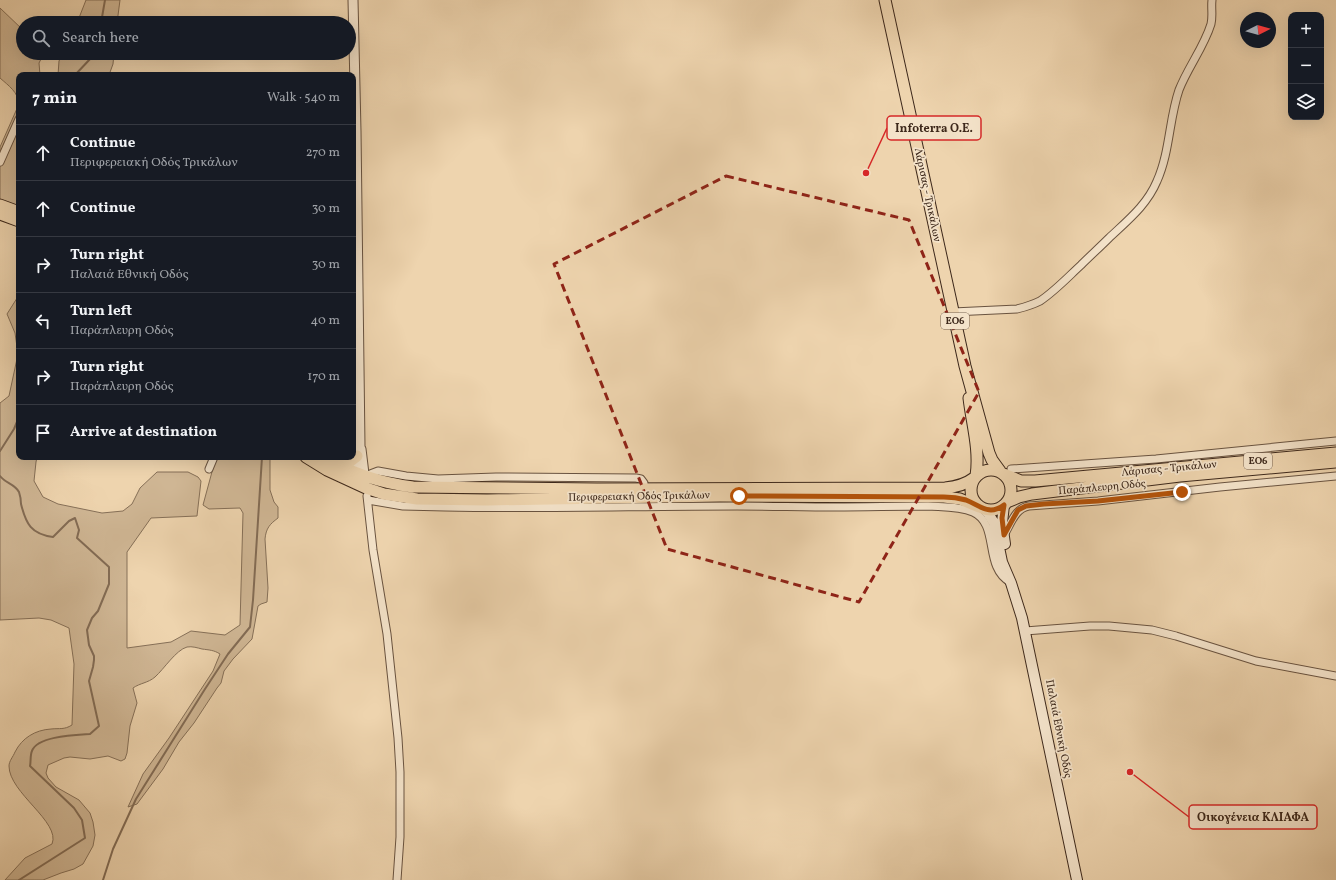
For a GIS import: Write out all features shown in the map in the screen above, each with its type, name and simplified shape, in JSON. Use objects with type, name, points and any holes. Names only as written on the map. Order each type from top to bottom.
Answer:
[{"type":"main road","name":"Λάρισας - Τρικάλων","points":[[885,0],[953,312],[992,460],[1005,471],[1021,481],[1035,481],[1336,453]]},
{"type":"main road","points":[[0,205],[16,211]]},
{"type":"main road","points":[[0,214],[16,220]]},
{"type":"main road","name":"Λάρισας - Τρικάλων","points":[[966,366],[971,418],[977,454],[975,477]]},
{"type":"main road","name":"Περιφερειακή Οδός Τρικάλων","points":[[311,460],[327,470],[362,480],[413,488],[945,488],[961,485],[975,477]]},
{"type":"main road","name":"Περιφερειακή Οδός Τρικάλων","points":[[329,460],[384,494],[417,499],[836,502],[949,497],[966,501],[982,508]]},
{"type":"main road","points":[[338,465],[349,462],[351,460]]},
{"type":"main road","name":"Λάρισας - Τρικάλων","points":[[1006,503],[1014,498],[1032,494],[1180,476],[1336,462]]},
{"type":"main road","name":"ΕΟ6","points":[[987,469],[1005,471],[1010,484],[1010,496],[1006,503],[995,510],[982,508],[975,502],[970,490],[975,477],[987,469]]},
{"type":"main road","name":"Παλαιά Εθνική Οδός","points":[[1006,503],[1002,518],[1011,583]]},
{"type":"main road","name":"Παλαιά Εθνική Οδός","points":[[982,508],[988,513],[994,523],[1002,562],[1011,583],[1025,631],[1077,880]]},
{"type":"street","points":[[353,0],[353,16]]},
{"type":"street","points":[[953,312],[1027,307],[1036,303],[1074,271],[1140,210],[1154,188],[1161,171],[1178,94],[1209,28],[1212,0]]},
{"type":"street","points":[[354,60],[355,72]]},
{"type":"street","points":[[0,162],[16,126]]},
{"type":"street","points":[[356,131],[358,451],[362,453],[362,480],[368,500],[374,557],[387,634],[398,738],[400,772],[400,837],[397,880]]},
{"type":"street","points":[[1005,471],[1156,459],[1336,442]]},
{"type":"street","points":[[209,469],[213,460]]},
{"type":"street","name":"Παράπλευρη Οδός","points":[[1004,535],[1018,510],[1023,507],[1098,501],[1336,476]]},
{"type":"street","points":[[368,500],[403,506],[428,507],[665,501]]},
{"type":"street","points":[[836,502],[954,508],[973,512],[980,516],[986,524],[998,569],[1005,579],[1011,583]]},
{"type":"street","points":[[1025,631],[1090,626],[1109,626],[1152,630],[1256,661],[1336,676]]},
{"type":"highlighted area","points":[[726,176],[909,220],[979,392],[859,602],[667,549],[554,264]]},
{"type":"shaded area","points":[[86,0],[120,0],[118,16],[80,16]]},
{"type":"shaded area","points":[[0,8],[16,23],[16,60],[40,60],[39,63],[40,72],[16,72],[16,94],[0,78]]},
{"type":"shaded area","points":[[113,60],[110,72],[58,72],[59,61]]},
{"type":"shaded area","points":[[16,111],[16,206],[0,200],[0,147]]},
{"type":"shaded area","points":[[16,300],[16,340],[15,333],[7,314]]},
{"type":"shaded area","points":[[16,363],[16,460],[36,460],[34,481],[43,497],[58,504],[102,513],[123,511],[132,504],[140,488],[157,472],[188,472],[198,477],[201,481],[197,516],[151,518],[127,552],[127,648],[171,642],[191,631],[225,635],[240,625],[243,513],[240,508],[209,509],[203,505],[215,460],[270,460],[270,490],[274,502],[278,507],[278,518],[269,527],[266,532],[265,539],[268,588],[267,602],[258,606],[252,639],[224,671],[221,683],[194,723],[179,742],[163,769],[137,804],[128,807],[143,774],[169,738],[213,671],[220,654],[211,650],[187,647],[174,656],[150,681],[133,688],[137,703],[130,726],[125,759],[121,761],[108,756],[90,759],[70,757],[48,765],[46,773],[48,778],[56,787],[79,800],[90,813],[95,835],[93,846],[83,864],[74,869],[43,880],[5,880],[25,858],[52,844],[53,835],[49,826],[17,786],[11,776],[9,764],[21,743],[34,733],[69,727],[72,725],[74,664],[69,628],[51,620],[39,618],[0,620],[0,403],[9,396]]},
{"type":"waterway","points":[[102,16],[105,0]]},
{"type":"waterway","points":[[78,72],[89,60]]},
{"type":"waterway","points":[[0,451],[16,424]]},
{"type":"waterway","points":[[103,880],[113,849],[136,799],[228,654],[250,627],[262,460]]},
{"type":"waterway","points":[[0,476],[15,487],[19,492],[25,517],[35,531],[46,536],[53,537],[69,521],[75,518],[79,530],[77,538],[109,567],[109,584],[98,611],[92,618],[87,630],[89,645],[94,656],[89,681],[99,726],[90,734],[58,737],[41,742],[35,746],[32,751],[30,766],[74,808],[82,820],[85,838],[19,880]]},
{"type":"place","name":"Infoterra Ο.Ε.","points":[[866,173]]},
{"type":"place","name":"Οικογένεια ΚΛΙΑΦΑ","points":[[1130,772]]},
{"type":"route","points":[[739,496],[953,497],[989,510],[995,510],[1004,505],[1002,512],[1004,535],[1018,510],[1026,506],[1098,501],[1182,492]]}]
